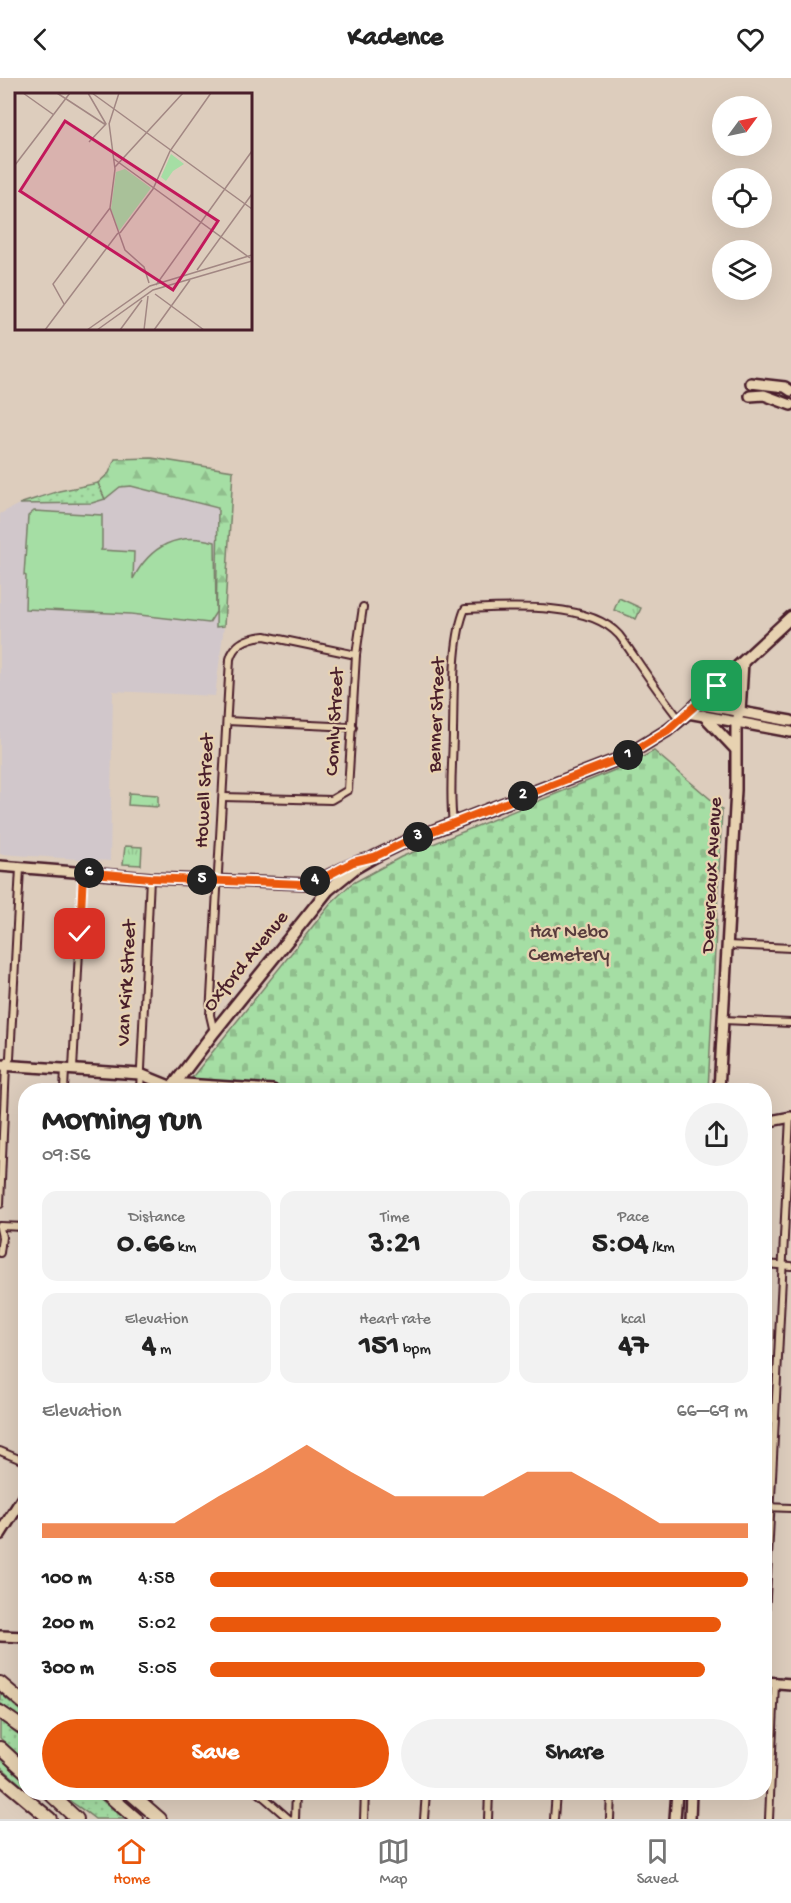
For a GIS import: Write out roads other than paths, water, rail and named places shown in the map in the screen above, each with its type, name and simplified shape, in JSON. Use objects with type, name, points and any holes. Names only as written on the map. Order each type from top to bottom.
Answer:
[{"type":"highway","points":[[0,1683],[18,1698]]},
{"type":"highway","points":[[0,1712],[18,1724]]},
{"type":"highway","points":[[0,1748],[18,1765]]},
{"type":"highway","points":[[0,1777],[18,1792]]},
{"type":"highway","points":[[27,1800],[50,1819]]},
{"type":"highway","points":[[57,1800],[77,1819]]},
{"type":"highway","points":[[114,1800],[136,1819]]},
{"type":"highway","points":[[138,1800],[160,1819]]},
{"type":"main road","name":"Oxford Avenue","points":[[176,1083],[214,1032],[328,890],[356,868],[407,841],[624,757],[668,730],[791,617]]},
{"type":"main road","points":[[0,1534],[18,1506]]},
{"type":"street","points":[[751,383],[784,387],[791,391]]},
{"type":"street","points":[[750,396],[764,395],[791,405]]},
{"type":"street","name":"Comly Street","points":[[223,796],[331,800],[348,790],[356,655],[363,607]]},
{"type":"street","name":"Benner Street","points":[[453,824],[451,788],[455,682],[458,632],[465,609],[552,609],[575,612],[598,619],[618,633],[657,689],[684,716]]},
{"type":"street","name":"Howell Street","points":[[214,1032],[210,1015],[232,652],[245,640],[255,636],[265,636],[356,655]]},
{"type":"street","name":"Devereaux Avenue","points":[[719,1083],[736,790],[736,723],[740,712],[743,662]]},
{"type":"street","points":[[697,704],[791,721]]},
{"type":"street","points":[[684,716],[703,715],[791,732]]},
{"type":"street","points":[[703,715],[735,749]]},
{"type":"street","points":[[227,721],[353,727]]},
{"type":"street","points":[[302,884],[323,878],[353,862],[374,857]]},
{"type":"street","points":[[0,867],[150,878],[302,884],[328,890]]},
{"type":"street","points":[[0,1204],[3,1065],[10,1058],[20,868]]},
{"type":"street","points":[[66,1083],[69,1069],[83,872]]},
{"type":"street","name":"Van Kirk Street","points":[[140,1083],[150,878]]},
{"type":"street","points":[[727,945],[791,948]]},
{"type":"street","points":[[723,1020],[791,1023]]},
{"type":"street","points":[[3,1065],[140,1074],[159,1083]]},
{"type":"street","points":[[772,1121],[791,1117],[772,1431]]},
{"type":"street","points":[[0,1253],[2,1237],[0,1227],[18,1227]]},
{"type":"street","points":[[772,1264],[791,1266]]},
{"type":"street","points":[[0,1451],[18,1459]]},
{"type":"street","points":[[772,1507],[791,1508]]},
{"type":"street","points":[[1,1636],[18,1637]]},
{"type":"street","points":[[772,1683],[791,1684]]},
{"type":"street","points":[[772,1751],[775,1683]]},
{"type":"street","points":[[267,1800],[289,1819]]},
{"type":"street","points":[[295,1819],[296,1800]]},
{"type":"street","points":[[364,1819],[365,1800]]},
{"type":"street","points":[[424,1819],[425,1800]]},
{"type":"street","points":[[488,1819],[489,1800]]},
{"type":"street","points":[[554,1819],[555,1800]]},
{"type":"street","points":[[610,1819],[611,1800]]},
{"type":"street","points":[[675,1819],[676,1800]]},
{"type":"street","points":[[690,1800],[690,1819]]},
{"type":"street","points":[[769,1819],[770,1800]]},
{"type":"street","points":[[676,1803],[690,1805]]},
{"type":"park label","name":"Har Nebo Cemetery","points":[[569,944]]}]
